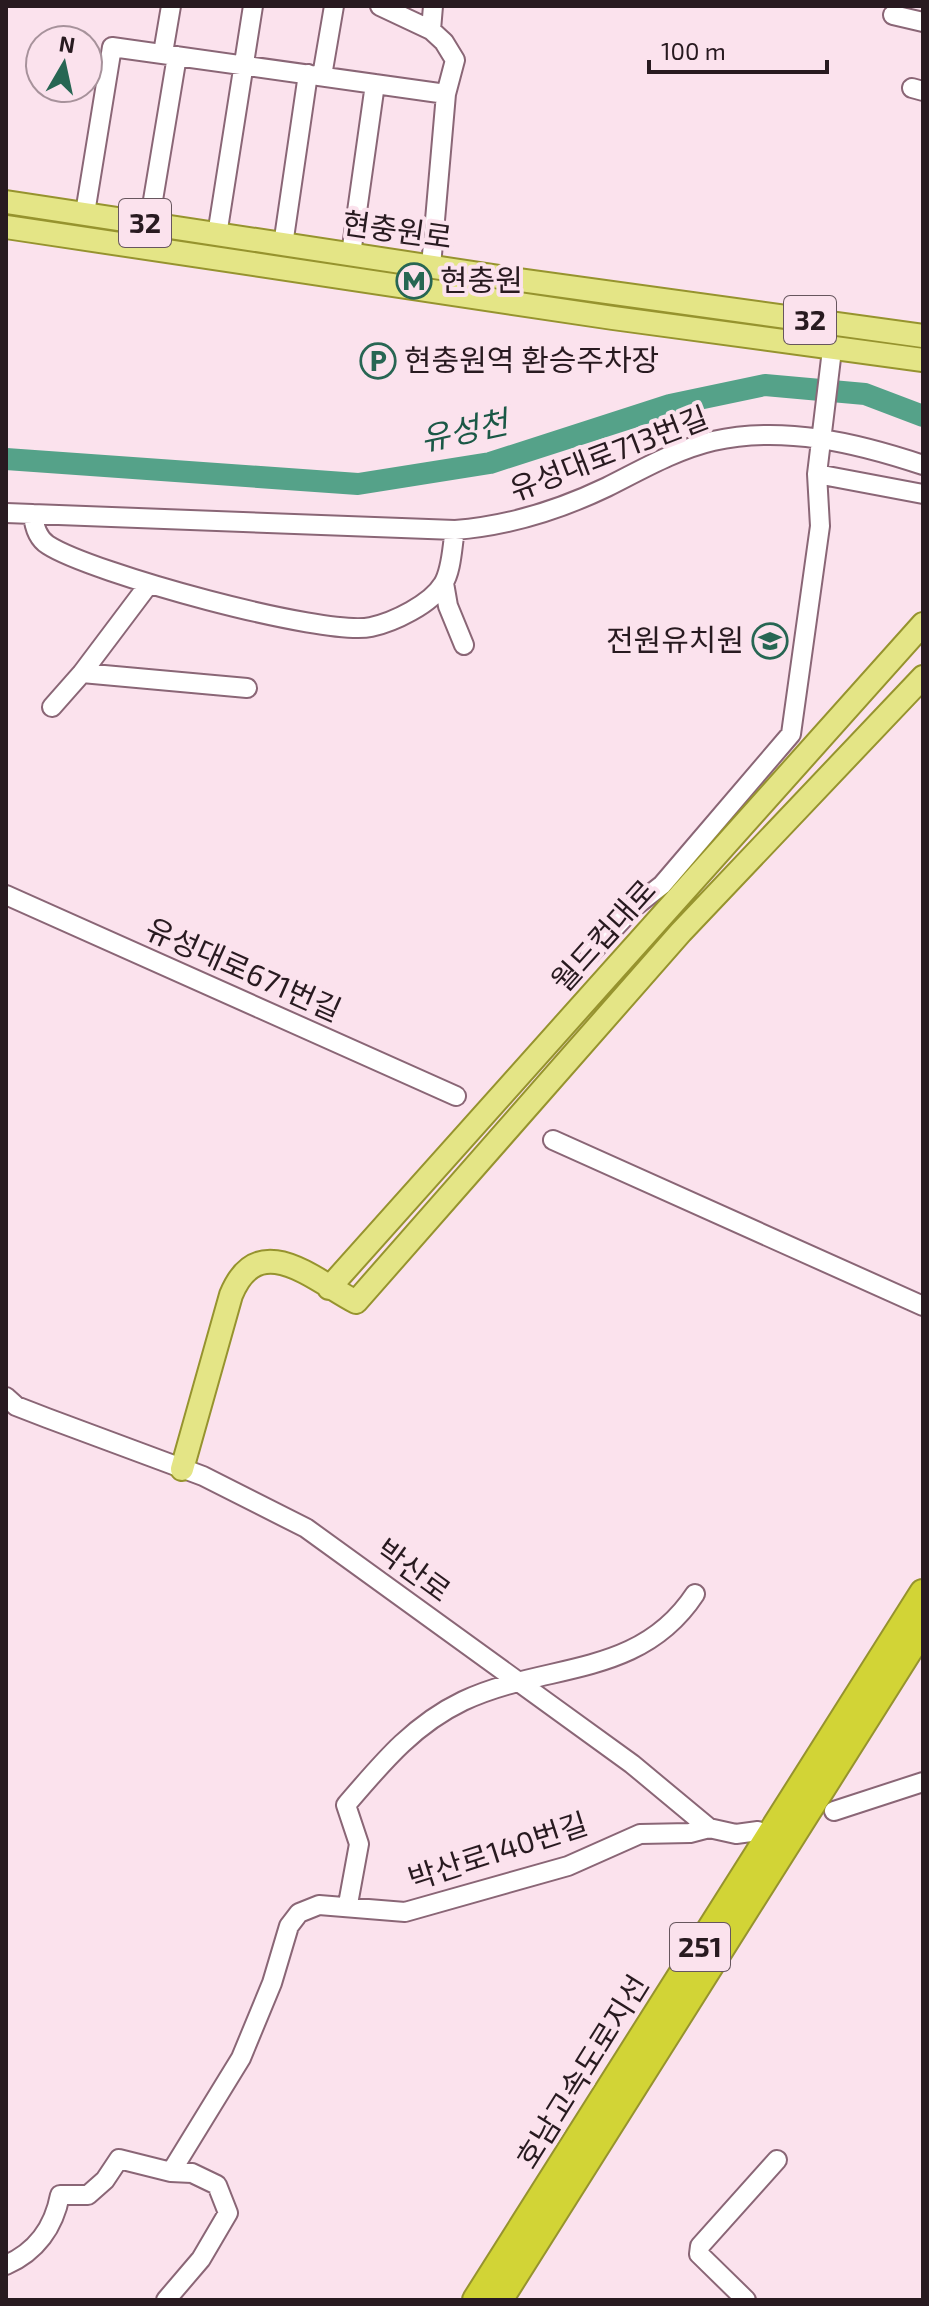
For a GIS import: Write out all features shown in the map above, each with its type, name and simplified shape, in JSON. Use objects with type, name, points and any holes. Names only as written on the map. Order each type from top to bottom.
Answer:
[{"type":"highway","name":"호남고속도로지선","points":[[476,2300],[923,1593]]},
{"type":"highway","name":"호남고속도로지선","points":[[499,2300],[923,1628]]},
{"type":"main road","name":"현충원로","points":[[6,202],[283,245],[923,336]]},
{"type":"main road","name":"현충원로","points":[[6,227],[613,318],[831,359],[923,360]]},
{"type":"main road","points":[[613,318],[640,310],[696,319],[714,316],[710,308],[698,304]]},
{"type":"main road","name":"월드컵대로","points":[[923,624],[329,1288],[356,1302],[681,932],[923,677]]},
{"type":"main road","points":[[182,1469],[236,1282],[246,1270],[272,1262],[297,1266],[329,1288]]},
{"type":"street","points":[[153,224],[153,200],[170,55],[171,6]]},
{"type":"street","points":[[217,235],[253,6]]},
{"type":"street","points":[[283,245],[315,75],[334,6]]},
{"type":"street","points":[[380,6],[431,30],[444,42],[455,60],[446,94],[431,266]]},
{"type":"street","points":[[431,30],[433,6]]},
{"type":"street","points":[[893,15],[923,22]]},
{"type":"street","points":[[85,213],[112,47],[446,94]]},
{"type":"street","points":[[351,254],[375,84]]},
{"type":"street","points":[[590,954],[634,907],[662,885],[791,734],[820,526],[817,474],[831,359]]},
{"type":"street","name":"유성대로713번길","points":[[6,513],[455,530],[508,523],[566,506],[652,463],[713,441],[783,435],[820,436],[923,465]]},
{"type":"street","points":[[817,474],[923,494]]},
{"type":"street","points":[[33,514],[37,534],[48,545],[149,584],[338,628],[371,627],[400,616],[430,597],[444,583]]},
{"type":"street","points":[[455,530],[444,583],[448,606],[464,645]]},
{"type":"street","points":[[52,707],[82,673],[149,584]]},
{"type":"street","points":[[82,673],[247,688]]},
{"type":"street","name":"유성대로671번길","points":[[6,895],[456,1096]]},
{"type":"street","points":[[553,1140],[923,1306]]},
{"type":"street","name":"박산로","points":[[6,1397],[16,1406],[257,1500],[306,1528],[632,1764],[709,1828]]},
{"type":"street","points":[[348,1904],[359,1844],[346,1805],[403,1739],[432,1717],[466,1699],[616,1658],[678,1620],[695,1594]]},
{"type":"street","points":[[834,1811],[923,1782]]},
{"type":"street","points":[[709,1828],[736,1834],[758,1831]]},
{"type":"street","name":"박산로140번길","points":[[171,2172],[241,2058],[272,1983],[289,1926],[299,1913],[319,1905],[348,1904],[405,1912],[568,1866],[640,1834],[690,1833],[709,1828]]},
{"type":"street","points":[[6,2265],[27,2256],[40,2241],[57,2214],[60,2195],[88,2195],[105,2180],[119,2159],[171,2172],[192,2173],[217,2185],[228,2213],[201,2259],[166,2300]]},
{"type":"street","points":[[746,2300],[699,2254],[700,2246],[777,2160]]},
{"type":"waterway","name":"유성천","points":[[6,459],[358,484],[490,463],[670,405],[765,385],[865,394],[923,416]]},
{"type":"place","name":"현충원","points":[[414,281]]},
{"type":"place","name":"현충원역 환승주차장","points":[[378,361]]},
{"type":"place","name":"전원유치원","points":[[770,641]]}]
